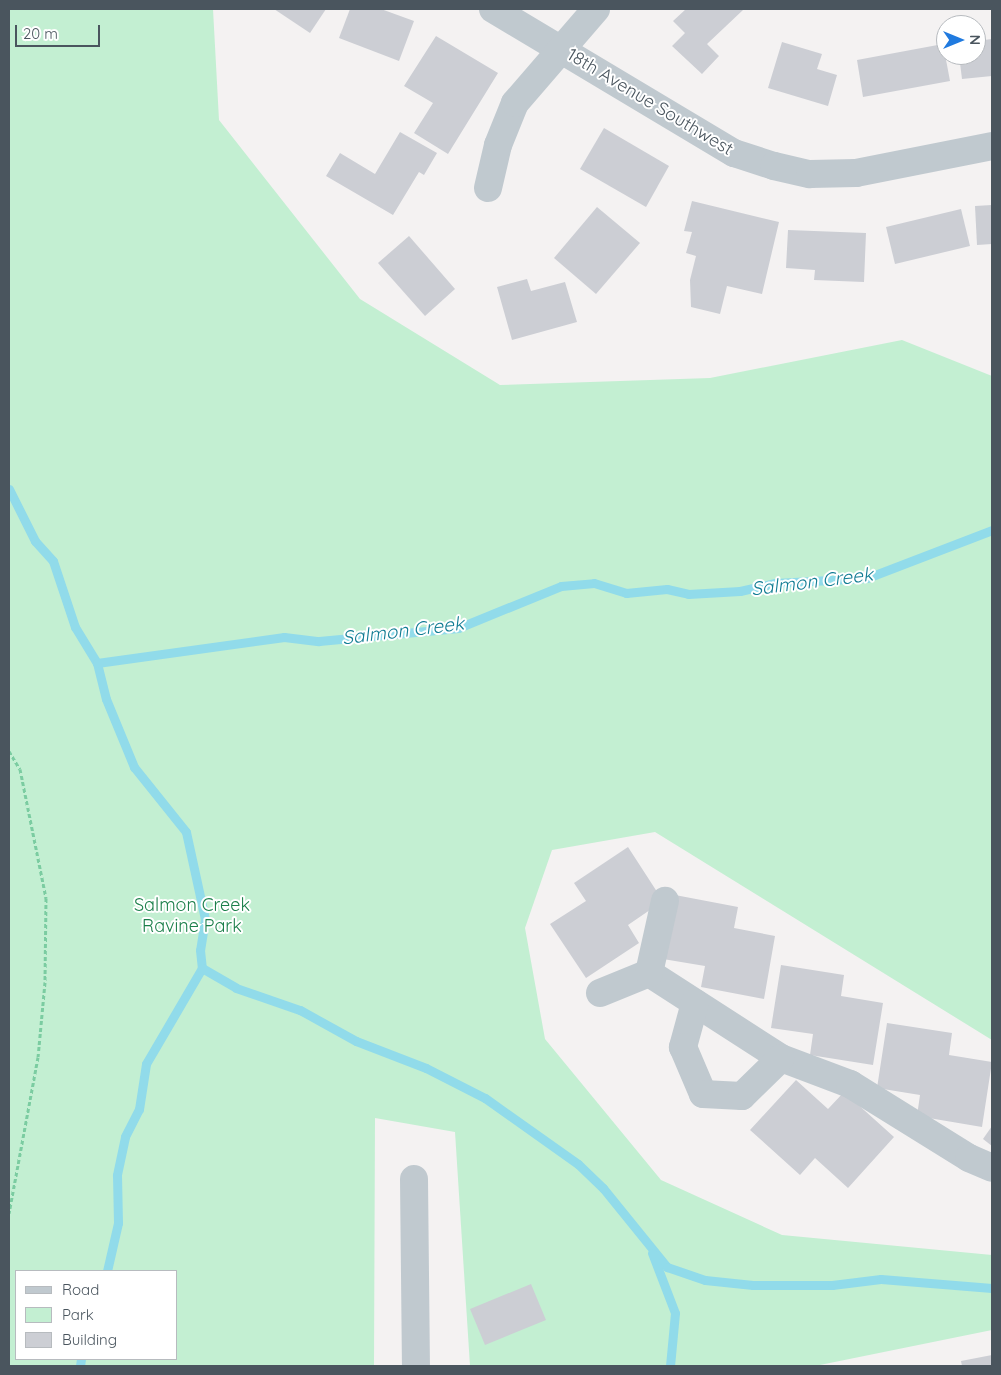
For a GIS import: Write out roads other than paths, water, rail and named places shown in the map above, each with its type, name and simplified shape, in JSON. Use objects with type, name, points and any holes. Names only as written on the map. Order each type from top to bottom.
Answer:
[{"type":"street","name":"18th Avenue Southwest","points":[[493,9],[734,153],[774,166],[810,174],[856,173],[992,146]]},
{"type":"street","points":[[488,188],[498,145],[515,103],[560,48],[596,9]]},
{"type":"street","points":[[650,973],[665,901]]},
{"type":"street","points":[[600,993],[650,973]]},
{"type":"street","points":[[650,973],[781,1058],[850,1084],[969,1158],[992,1168]]},
{"type":"street","points":[[695,1003],[683,1048],[704,1094],[742,1096],[781,1058]]},
{"type":"street","points":[[414,1179],[416,1366]]},
{"type":"waterway","name":"Salmon Creek","points":[[9,489],[35,541],[53,561],[75,627],[97,663],[106,699],[134,767],[186,832],[205,919],[200,950],[202,968],[146,1064],[139,1109],[125,1137],[117,1175],[118,1223],[107,1270]]},
{"type":"waterway","name":"Salmon Creek","points":[[97,663],[284,637],[319,641],[458,628],[561,586],[594,583],[626,593],[667,589],[688,594],[740,591],[775,583],[867,578],[992,530]]},
{"type":"waterway","points":[[202,968],[236,988],[300,1010],[356,1041],[426,1068],[485,1098],[578,1164],[603,1188],[667,1267],[705,1280],[753,1285],[832,1285],[881,1279],[992,1288]]},
{"type":"waterway","points":[[652,1253],[675,1313],[670,1366]]},
{"type":"waterway","name":"Salmon Creek","points":[[80,1366],[81,1360]]},
{"type":"park label","name":"Salmon Creek Ravine Park","points":[[192,916]]}]
